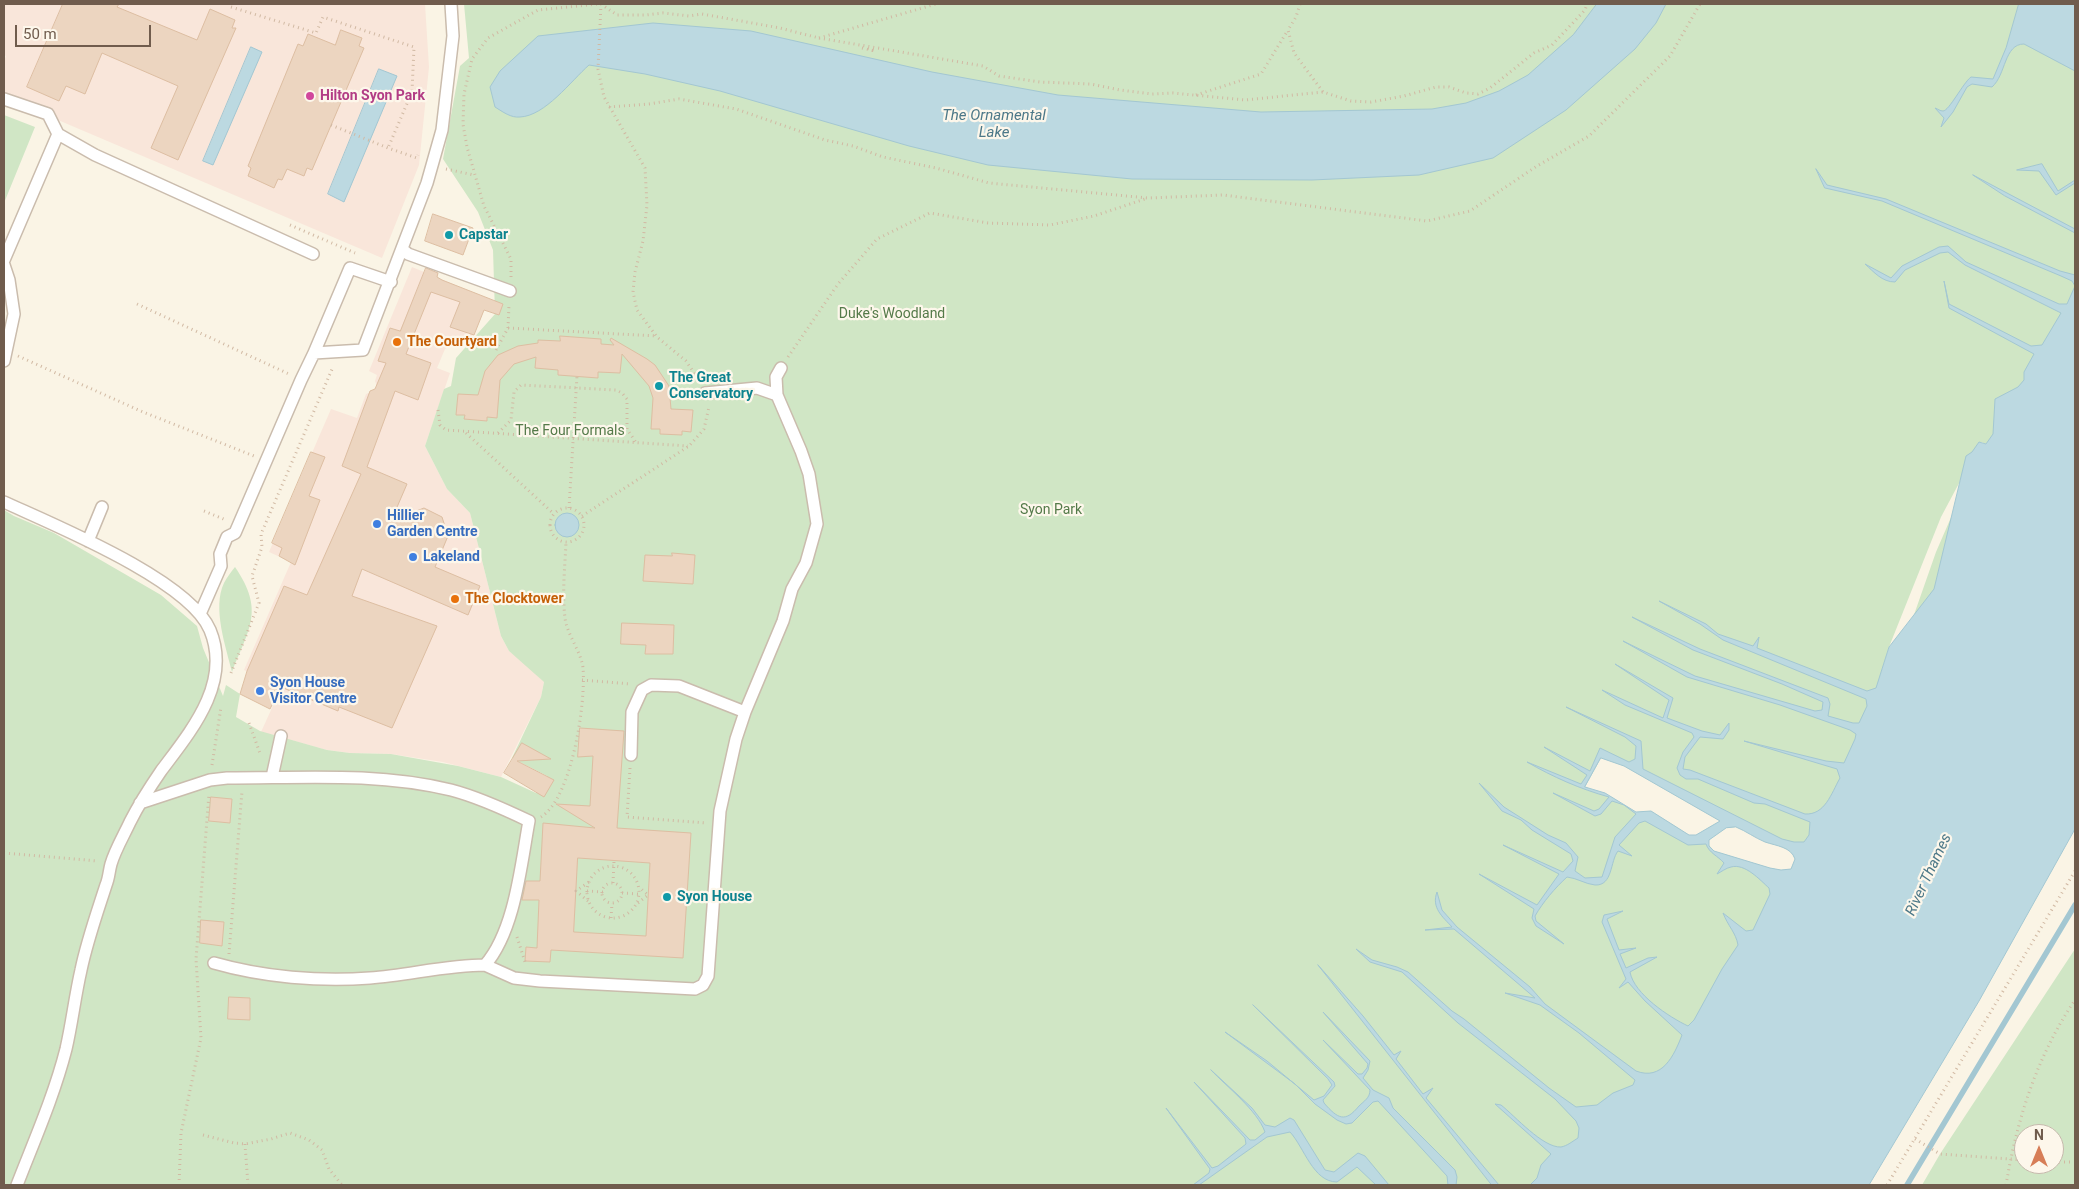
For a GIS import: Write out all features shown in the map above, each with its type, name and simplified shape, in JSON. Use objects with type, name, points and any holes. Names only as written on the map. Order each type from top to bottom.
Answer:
[{"type":"lane","points":[[314,354],[363,350],[391,282],[427,183],[442,130],[453,36],[451,4]]},
{"type":"lane","points":[[4,98],[48,114],[58,134],[95,155],[314,254]]},
{"type":"lane","points":[[4,260],[58,134]]},
{"type":"lane","points":[[402,249],[408,254],[510,291]]},
{"type":"lane","points":[[4,265],[9,280],[14,314],[5,356]]},
{"type":"lane","points":[[200,614],[221,566],[220,554],[227,537],[235,533],[350,268],[391,282]]},
{"type":"lane","points":[[214,963],[288,978],[368,978],[464,965],[485,964],[514,978],[540,981],[695,989],[703,985],[708,976],[720,811],[736,739],[745,712],[783,622],[792,589],[806,563],[817,524],[808,474],[801,451],[776,395],[776,377],[780,368]]},
{"type":"lane","points":[[705,393],[757,388],[776,395]]},
{"type":"lane","points":[[4,502],[117,555],[168,586],[200,614],[209,628],[215,644],[216,670],[211,691],[201,714],[188,736],[140,803],[111,862],[108,880],[89,935],[80,970],[65,1051],[46,1110],[17,1185]]},
{"type":"lane","points":[[88,541],[102,507]]},
{"type":"lane","points":[[631,755],[632,712],[642,690],[651,685],[679,686],[745,712]]},
{"type":"lane","points":[[272,777],[281,736]]},
{"type":"lane","points":[[140,803],[210,780],[272,777],[364,777],[412,782],[453,790],[492,804],[529,821],[510,913],[494,955],[485,964]]},
{"type":"path","points":[[582,516],[689,446],[704,429],[710,409],[702,385],[686,361],[657,336],[637,310],[633,292],[635,272],[643,241],[647,205],[645,168],[604,97],[598,70],[600,4]]},
{"type":"path","points":[[496,350],[508,328],[512,259],[484,206],[474,174],[463,124],[464,94],[472,59],[488,38],[538,10],[600,4],[617,15],[663,13],[689,16],[702,14],[780,28],[876,51],[819,38]]},
{"type":"path","points":[[819,38],[936,4]]},
{"type":"path","points":[[1193,96],[1261,74],[1296,17],[1300,4]]},
{"type":"path","points":[[819,38],[983,66],[999,76],[1040,82],[1091,84],[1144,93],[1246,100],[1323,92],[1351,101],[1371,102],[1404,96],[1436,87],[1449,87],[1466,93],[1478,94],[1490,88],[1534,53],[1552,45],[1584,10],[1587,4]]},
{"type":"path","points":[[609,107],[648,104],[679,98],[736,108],[825,140],[853,146],[883,157],[936,168],[989,183],[1148,198],[1223,195],[1427,222],[1470,210],[1537,166],[1589,136],[1670,56],[1700,4]]},
{"type":"path","points":[[231,7],[316,32],[323,17],[414,47],[412,92],[388,148]]},
{"type":"path","points":[[1288,30],[1294,53],[1323,92]]},
{"type":"path","points":[[331,125],[417,158],[420,152],[434,157]]},
{"type":"path","points":[[446,169],[474,174]]},
{"type":"path","points":[[780,368],[838,284],[877,239],[930,213],[988,223],[1050,225],[1094,216],[1148,198]]},
{"type":"path","points":[[138,304],[301,380]]},
{"type":"path","points":[[508,328],[657,336]]},
{"type":"path","points":[[5,356],[266,460]]},
{"type":"path","points":[[229,679],[259,603],[252,576],[262,547],[261,534],[332,367],[340,363]]},
{"type":"path","points":[[569,508],[577,376]]},
{"type":"path","points":[[498,434],[510,420],[514,392],[521,385],[616,390],[625,396],[628,403],[627,429],[637,444]]},
{"type":"path","points":[[438,410],[440,425],[446,430],[689,446]]},
{"type":"path","points":[[466,432],[554,514]]},
{"type":"path","points":[[562,508],[569,508],[576,510],[582,516],[584,525],[583,532],[574,540],[566,542],[560,540],[552,532],[551,521],[554,514],[562,508]]},
{"type":"path","points":[[204,511],[230,521]]},
{"type":"path","points":[[256,532],[261,534]]},
{"type":"path","points":[[529,821],[543,817],[552,810],[564,785],[580,728],[582,667],[565,619],[566,542]]},
{"type":"path","points":[[582,680],[651,685]]},
{"type":"path","points":[[178,1185],[181,1134],[201,1038],[196,959],[210,780],[222,704]]},
{"type":"path","points":[[631,755],[627,817],[713,823]]},
{"type":"path","points":[[228,967],[243,778]]},
{"type":"path","points":[[4,853],[111,862]]},
{"type":"path","points":[[613,883],[614,861]]},
{"type":"path","points":[[638,903],[639,887],[635,878],[629,872],[614,866],[602,868],[576,891],[598,914],[611,918],[624,916],[631,912],[648,895],[639,887]]},
{"type":"path","points":[[1887,1185],[2075,871]]},
{"type":"path","points":[[588,902],[587,891],[589,881]]},
{"type":"path","points":[[612,903],[605,899],[603,892],[607,885],[613,883]]},
{"type":"path","points":[[613,883],[618,886],[622,893]]},
{"type":"path","points":[[587,891],[603,892]]},
{"type":"path","points":[[622,893],[639,894]]},
{"type":"path","points":[[612,903],[619,900],[622,893]]},
{"type":"path","points":[[611,918],[612,903]]},
{"type":"path","points":[[2006,1185],[2010,1160],[2036,1070],[2075,1000]]},
{"type":"path","points":[[203,1135],[245,1144],[290,1133],[309,1140],[322,1150],[329,1169],[342,1185]]},
{"type":"path","points":[[1915,1139],[1940,1154],[2014,1160]]},
{"type":"path","points":[[245,1144],[248,1185]]},
{"type":"shaded area","points":[[4,4],[425,4],[429,67],[419,165],[382,258],[4,97],[4,61],[6,56],[4,55]]},
{"type":"shaded area","name":"Hillier Garden Centre","points":[[412,267],[484,297],[486,305],[474,335],[445,349],[437,368],[450,373],[425,446],[447,489],[470,513],[501,636],[509,651],[544,682],[541,697],[501,777],[443,762],[391,754],[350,753],[327,750],[261,732],[281,688],[244,670],[291,562],[269,552],[331,409],[357,418],[366,394],[378,389],[375,381],[377,375],[369,371]]},
{"type":"green space","name":"Syon Park","points":[[464,4],[2075,4],[2075,275],[2072,281],[2075,285],[2075,347],[1636,1185],[4,1185],[4,510],[54,533],[161,595],[197,626],[203,648],[223,696],[226,685],[240,694],[236,717],[260,731],[327,750],[350,753],[391,754],[458,766],[501,777],[536,793],[547,776],[512,758],[541,697],[544,682],[509,651],[501,636],[470,513],[447,489],[425,446],[444,389],[451,386],[456,358],[495,314],[493,250],[478,212],[443,159],[460,66],[469,58]],"holes":[[[1981,442],[1986,444],[1988,442],[1972,469],[1936,552],[1909,629],[1878,685],[1889,647],[1941,517]],[[1601,758],[1624,766],[1720,821],[1696,835],[1689,835],[1651,811],[1636,812],[1605,793],[1585,787]],[[1736,827],[1765,842],[1787,849],[1795,859],[1791,869],[1770,868],[1714,851],[1709,845],[1709,840],[1726,828]]]},
{"type":"green space","points":[[4,115],[35,127],[4,203]]},
{"type":"green space","points":[[235,567],[250,596],[252,608],[248,631],[232,672],[221,628],[219,604],[224,583]]},
{"type":"green space","points":[[2075,949],[2075,1185],[1922,1185],[1940,1154]]},
{"type":"water","name":"The Ornamental Lake","points":[[1597,4],[1666,4],[1656,23],[1635,49],[1566,110],[1493,158],[1419,175],[1312,180],[1132,179],[988,165],[909,146],[720,91],[645,74],[589,65],[557,97],[539,111],[520,117],[513,117],[495,107],[490,87],[500,71],[538,36],[653,23],[751,31],[932,72],[1058,95],[1261,112],[1432,109],[1466,103],[1499,91],[1528,75],[1573,35]]},
{"type":"water","points":[[2019,4],[2075,4],[2075,71],[2024,44],[2017,45],[2009,54],[1997,82],[1992,87],[1972,84],[1967,87],[1953,112],[1941,127],[1944,118],[1935,108],[1942,111],[1946,110],[1971,77],[1993,79],[2006,48]]},
{"type":"water","points":[[251,47],[262,52],[213,165],[203,161]]},
{"type":"water","points":[[379,69],[397,76],[344,202],[328,194]]},
{"type":"water","points":[[2042,164],[2058,191],[2075,180],[2075,183],[2056,195],[2039,171],[2017,170]]},
{"type":"water","points":[[1816,169],[1827,185],[1886,199],[2060,271],[2075,275],[2075,286],[2072,281],[2061,276],[1882,201],[1825,188]]},
{"type":"water","points":[[1973,175],[2075,229],[2075,233],[2005,196]]},
{"type":"water","name":"River Thames","points":[[1948,246],[1966,262],[2059,304],[2067,304],[2075,286],[2075,829],[1979,1001],[1869,1185],[1530,1185],[1537,1178],[1541,1165],[1551,1154],[1495,1104],[1501,1105],[1538,1137],[1554,1146],[1568,1145],[1578,1138],[1579,1128],[1576,1121],[1555,1099],[1458,1023],[1402,972],[1370,962],[1356,949],[1372,960],[1408,972],[1452,1011],[1549,1088],[1576,1107],[1597,1105],[1613,1093],[1633,1085],[1635,1080],[1579,1033],[1540,1005],[1505,993],[1535,998],[1454,929],[1425,930],[1452,927],[1437,907],[1437,892],[1442,910],[1457,927],[1530,987],[1545,1004],[1636,1071],[1653,1073],[1666,1065],[1682,1035],[1645,1001],[1628,982],[1619,988],[1626,979],[1602,922],[1604,915],[1623,911],[1607,919],[1619,950],[1636,948],[1620,954],[1626,968],[1648,958],[1657,957],[1630,972],[1633,980],[1653,1004],[1688,1026],[1694,1020],[1722,969],[1738,945],[1736,937],[1723,913],[1746,931],[1753,930],[1770,894],[1769,888],[1742,867],[1731,867],[1717,874],[1724,863],[1711,852],[1706,844],[1688,845],[1645,821],[1639,823],[1619,845],[1632,856],[1618,851],[1605,882],[1595,885],[1567,877],[1538,911],[1535,916],[1536,921],[1564,944],[1536,926],[1532,918],[1534,909],[1479,874],[1537,905],[1559,874],[1503,845],[1563,872],[1573,861],[1571,854],[1532,830],[1521,820],[1502,811],[1479,783],[1504,807],[1548,835],[1566,843],[1578,857],[1575,871],[1585,878],[1602,877],[1615,837],[1636,814],[1624,805],[1612,801],[1601,814],[1595,816],[1553,793],[1594,811],[1599,809],[1609,797],[1567,782],[1527,762],[1581,784],[1587,775],[1544,747],[1590,771],[1600,748],[1629,762],[1635,759],[1636,746],[1625,737],[1566,707],[1641,741],[1643,769],[1782,839],[1804,842],[1809,835],[1810,822],[1765,804],[1754,803],[1698,779],[1686,779],[1680,775],[1677,768],[1683,752],[1694,737],[1692,733],[1625,705],[1602,690],[1663,718],[1669,700],[1615,664],[1673,698],[1667,718],[1702,731],[1720,735],[1729,723],[1729,730],[1723,739],[1700,737],[1685,757],[1683,769],[1805,814],[1818,811],[1827,802],[1840,778],[1837,769],[1744,741],[1826,761],[1844,763],[1856,734],[1850,730],[1780,705],[1687,677],[1623,641],[1695,676],[1815,711],[1822,710],[1823,702],[1693,650],[1632,617],[1700,649],[1828,698],[1830,704],[1828,716],[1859,723],[1867,706],[1866,699],[1723,640],[1700,624],[1659,601],[1706,624],[1718,634],[1753,646],[1759,637],[1757,648],[1867,691],[1876,688],[1889,647],[1934,589],[1966,456],[1972,452],[1979,442],[1986,444],[1993,434],[1995,399],[2018,387],[2024,380],[2024,372],[2034,354],[1949,308],[1944,281],[1949,304],[2031,346],[2042,345],[2061,313],[1965,265],[1948,252],[1940,253],[1905,270],[1895,282],[1882,278],[1865,264],[1891,278],[1902,266],[1939,247]],"holes":[[[1601,758],[1624,766],[1720,821],[1696,835],[1689,835],[1651,811],[1636,812],[1605,793],[1585,787]],[[1736,827],[1790,852],[1795,859],[1791,869],[1770,868],[1714,851],[1709,846],[1709,840],[1726,828]]]},
{"type":"water","points":[[567,513],[572,514],[578,520],[578,530],[572,536],[567,537],[562,536],[556,530],[555,525],[556,520],[562,514]]},
{"type":"water","points":[[1318,965],[1394,1055],[1401,1051],[1396,1059],[1423,1094],[1433,1088],[1426,1098],[1499,1185],[1492,1185]]},
{"type":"water","points":[[1253,1005],[1334,1082],[1335,1086],[1323,1100],[1333,1113],[1345,1117],[1350,1115],[1366,1099],[1370,1090],[1323,1040],[1358,1074],[1362,1074],[1368,1064],[1323,1012],[1370,1061],[1368,1070],[1363,1078],[1373,1090],[1389,1098],[1393,1108],[1455,1170],[1457,1177],[1456,1185],[1448,1185],[1447,1176],[1378,1101],[1373,1102],[1352,1123],[1346,1124],[1337,1120],[1315,1104],[1296,1085],[1314,1100],[1324,1096],[1332,1085]]},
{"type":"water","points":[[1225,1032],[1267,1061],[1292,1082]]},
{"type":"water","points":[[1211,1070],[1252,1108],[1265,1125],[1275,1127],[1290,1118],[1294,1120],[1325,1170],[1334,1172],[1358,1153],[1365,1156],[1389,1185],[1376,1185],[1357,1167],[1337,1182],[1329,1180],[1315,1170],[1290,1132],[1267,1137],[1199,1185],[1193,1185],[1209,1173],[1210,1169],[1166,1108],[1212,1168],[1218,1166],[1246,1144],[1245,1138],[1194,1082],[1250,1140],[1255,1140],[1265,1132],[1249,1107]]},
{"type":"building","points":[[63,4],[119,4],[117,7],[197,40],[210,9],[235,20],[232,28],[236,28],[178,160],[151,148],[178,86],[102,53],[85,94],[66,86],[59,101],[27,87]]},
{"type":"building","points":[[341,30],[362,38],[359,46],[364,48],[312,170],[307,168],[304,176],[287,169],[282,180],[278,179],[274,188],[248,176],[251,168],[248,166],[298,44],[303,46],[308,34],[335,45]]},
{"type":"building","name":"Capstar","points":[[433,214],[473,228],[463,255],[425,241]]},
{"type":"building","points":[[426,268],[438,273],[437,277],[442,280],[503,304],[499,315],[484,310],[474,335],[450,327],[460,302],[431,292],[406,354],[431,363],[418,400],[395,391],[367,467],[407,484],[391,521],[424,508],[442,517],[448,536],[435,567],[480,586],[468,615],[362,569],[352,596],[437,626],[392,728],[339,707],[338,711],[281,687],[270,709],[240,694],[247,671],[284,586],[307,595],[361,474],[342,466],[370,391],[375,389],[386,363],[378,361],[390,328],[400,331]]},
{"type":"building","name":"The Great Conservatory","points":[[560,336],[601,339],[601,344],[614,345],[610,340],[611,338],[647,359],[655,365],[669,386],[671,409],[693,410],[691,432],[682,431],[682,435],[660,434],[660,429],[651,429],[653,398],[649,386],[622,354],[620,373],[598,372],[598,378],[558,375],[558,370],[535,368],[536,357],[514,364],[500,380],[497,418],[487,417],[487,421],[464,419],[465,415],[456,415],[458,394],[478,395],[485,371],[498,355],[518,346],[538,343],[538,340],[560,341]]},
{"type":"building","points":[[311,452],[325,457],[309,496],[320,500],[295,565],[279,556],[282,548],[272,543]]},
{"type":"building","points":[[672,553],[695,555],[693,584],[643,581],[645,555],[672,556]]},
{"type":"building","points":[[622,623],[674,625],[673,654],[645,654],[646,645],[621,644]]},
{"type":"building","name":"Syon House","points":[[580,728],[624,731],[617,828],[691,833],[683,958],[551,950],[550,962],[525,961],[526,947],[537,948],[539,900],[522,900],[526,881],[540,881],[543,823],[595,828],[556,804],[590,806],[593,756],[578,757]],"holes":[[[578,858],[650,863],[646,936],[574,932]]]},
{"type":"building","points":[[522,743],[551,759],[517,761],[554,780],[544,797],[504,773]]},
{"type":"building","points":[[211,797],[232,799],[230,823],[209,821]]},
{"type":"building","points":[[201,920],[224,922],[222,946],[200,943]]},
{"type":"building","points":[[229,997],[250,998],[250,1020],[228,1019]]},
{"type":"waterway","points":[[1907,1185],[2075,905]]},
{"type":"place","name":"Hilton Syon Park","points":[[310,96]]},
{"type":"place","name":"Capstar","points":[[449,235]]},
{"type":"place","name":"The Courtyard","points":[[397,342]]},
{"type":"place","name":"The Great Conservatory","points":[[659,386]]},
{"type":"place","name":"Hillier Garden Centre","points":[[377,524]]},
{"type":"place","name":"Lakeland","points":[[413,557]]},
{"type":"place","name":"The Clocktower","points":[[455,599]]},
{"type":"place","name":"Syon House Visitor Centre","points":[[260,691]]},
{"type":"place","name":"Syon House","points":[[667,897]]},
{"type":"park label","name":"Duke's Woodland","points":[[892,314]]},
{"type":"park label","name":"The Four Formals","points":[[570,431]]}]
